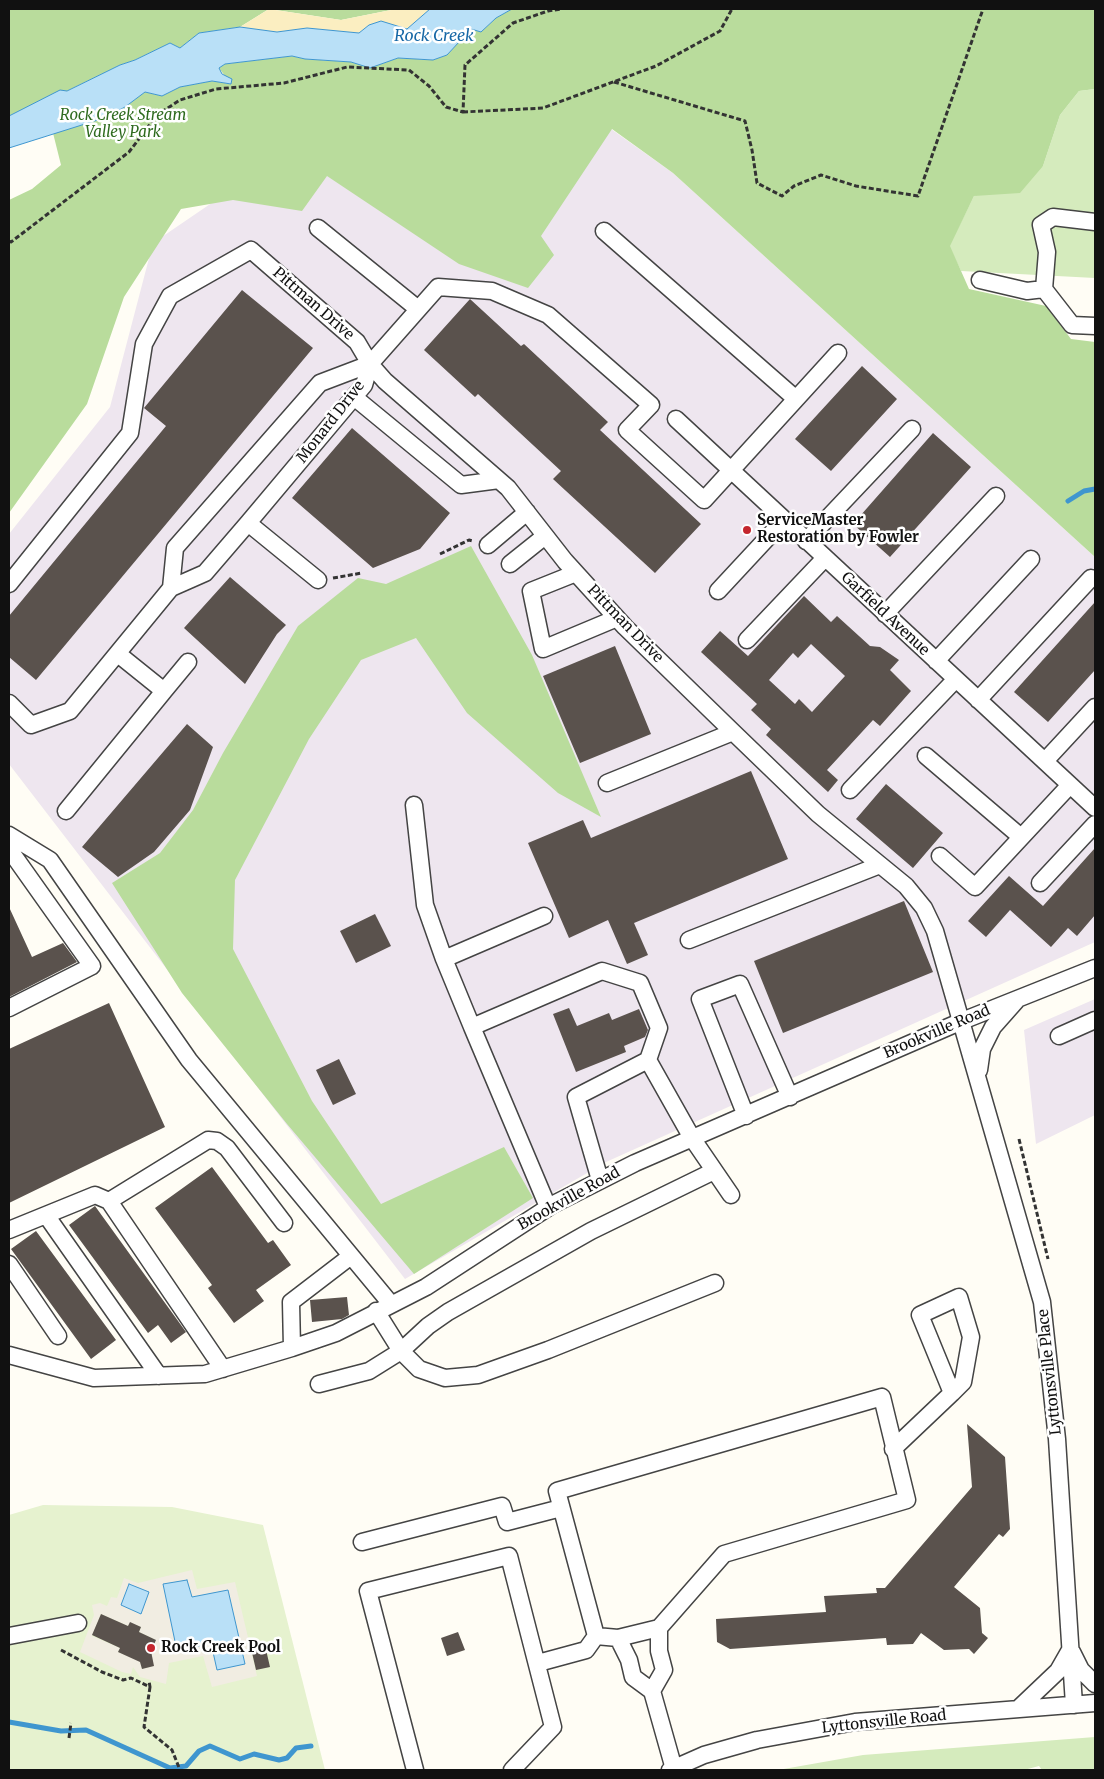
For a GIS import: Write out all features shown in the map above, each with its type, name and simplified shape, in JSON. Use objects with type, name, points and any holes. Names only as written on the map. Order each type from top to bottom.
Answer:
[{"type":"street","points":[[1095,222],[1053,217],[1041,225],[1047,252],[1044,289],[1072,324],[1095,326]]},
{"type":"street","points":[[318,228],[418,309]]},
{"type":"street","points":[[604,230],[796,399]]},
{"type":"street","name":"Pittman Drive","points":[[9,584],[130,433],[144,344],[170,296],[251,250],[357,342],[370,364],[385,381],[508,488],[576,573],[617,618],[733,732],[818,814],[906,886],[924,908],[935,931],[962,1020]]},
{"type":"street","points":[[980,280],[1027,291],[1044,289]]},
{"type":"street","points":[[370,364],[438,287],[492,292],[548,315],[651,405],[627,430],[704,500],[838,353]]},
{"type":"street","name":"Monard Drive","points":[[9,703],[31,725],[70,711],[171,588],[205,573],[364,385],[370,364]]},
{"type":"street","name":"Monard Drive","points":[[171,588],[175,548],[320,383],[370,364]]},
{"type":"street","points":[[354,397],[461,485],[499,480]]},
{"type":"street","name":"Garfield Avenue","points":[[676,419],[1095,808]]},
{"type":"street","points":[[806,541],[912,429]]},
{"type":"street","points":[[885,614],[996,496]]},
{"type":"street","points":[[488,545],[527,512]]},
{"type":"street","points":[[718,590],[784,520]]},
{"type":"street","points":[[248,523],[318,580]]},
{"type":"street","points":[[510,564],[545,536]]},
{"type":"street","points":[[747,640],[825,558]]},
{"type":"street","points":[[936,661],[1031,559]]},
{"type":"street","points":[[576,573],[531,591],[543,649],[617,618]]},
{"type":"street","points":[[978,700],[1091,578]]},
{"type":"street","points":[[118,654],[164,691]]},
{"type":"street","points":[[66,812],[188,662]]},
{"type":"street","points":[[850,790],[956,679]]},
{"type":"street","points":[[1045,761],[1095,707]]},
{"type":"street","points":[[607,783],[733,732]]},
{"type":"street","points":[[926,756],[1021,837]]},
{"type":"street","points":[[940,856],[975,887],[1070,785]]},
{"type":"street","points":[[414,805],[425,905],[444,959],[548,1207]]},
{"type":"street","points":[[1040,883],[1095,824]]},
{"type":"street","points":[[9,835],[50,860],[189,1060],[351,1256],[384,1307],[401,1351],[419,1369],[445,1378],[478,1375],[548,1350],[715,1283]]},
{"type":"street","points":[[9,849],[92,966],[9,1008]]},
{"type":"street","points":[[689,940],[880,865]]},
{"type":"street","points":[[444,959],[544,916]]},
{"type":"street","name":"Brookville Road","points":[[9,1354],[94,1378],[205,1374],[292,1348],[336,1332],[426,1287],[548,1207],[600,1180],[962,1020],[1095,968]]},
{"type":"street","points":[[472,1027],[602,971],[640,982],[659,1028],[648,1060],[576,1097],[600,1180]]},
{"type":"street","points":[[746,1116],[700,999],[740,984],[790,1097]]},
{"type":"street","points":[[978,1077],[982,1049],[993,1027],[1018,999]]},
{"type":"street","name":"Lyttonsville Place","points":[[962,1020],[1046,1325],[1057,1439],[1074,1705]]},
{"type":"street","points":[[1059,1036],[1095,1020]]},
{"type":"street","points":[[648,1060],[692,1138],[731,1195]]},
{"type":"street","points":[[109,1201],[208,1140],[217,1142],[227,1148],[284,1224]]},
{"type":"street","points":[[319,1384],[369,1371],[401,1351],[428,1326],[448,1312],[591,1231],[714,1171]]},
{"type":"street","points":[[9,1230],[95,1196],[109,1201],[223,1369]]},
{"type":"street","points":[[46,1215],[159,1376]]},
{"type":"street","points":[[292,1348],[291,1302],[351,1256]]},
{"type":"street","points":[[9,1264],[58,1336]]},
{"type":"street","points":[[893,1449],[952,1393],[963,1382],[971,1336],[958,1296],[920,1315],[952,1393]]},
{"type":"street","points":[[882,1397],[893,1449],[907,1500],[724,1554],[659,1628],[618,1638],[596,1636],[557,1491],[882,1397]]},
{"type":"street","points":[[362,1542],[502,1506],[507,1522],[562,1508]]},
{"type":"street","points":[[415,1770],[368,1590],[509,1556],[553,1727],[512,1770]]},
{"type":"street","points":[[9,1636],[78,1623]]},
{"type":"street","points":[[652,1691],[664,1670],[659,1651],[659,1628]]},
{"type":"street","points":[[538,1663],[586,1650],[596,1636]]},
{"type":"street","points":[[618,1638],[629,1660],[633,1677],[652,1691],[672,1769]]},
{"type":"street","points":[[1070,1650],[1081,1670],[1095,1684]]},
{"type":"street","points":[[1018,1709],[1047,1684],[1058,1671],[1070,1650]]},
{"type":"street","name":"Lyttonsville Road","points":[[672,1769],[704,1755],[757,1740],[855,1722],[1095,1703]]},
{"type":"path","points":[[462,112],[465,65],[513,23],[548,11],[562,9]]},
{"type":"path","points":[[9,241],[11,242],[129,152],[157,116],[180,100],[216,89],[284,83],[347,67],[409,70],[429,86],[446,107],[462,112],[543,108],[656,66],[720,31],[732,9]]},
{"type":"path","points":[[614,82],[744,121],[752,150],[757,183],[782,196],[794,186],[821,175],[856,186],[918,196],[983,9]]},
{"type":"path","points":[[440,554],[469,540],[488,545]]},
{"type":"path","points":[[318,580],[362,573]]},
{"type":"path","points":[[1019,1139],[1044,1239]]},
{"type":"path","points":[[61,1650],[102,1672],[123,1680],[131,1678],[150,1687]]},
{"type":"path","points":[[149,1681],[150,1687],[144,1727],[147,1732],[166,1743],[176,1757],[180,1770]]},
{"type":"path","points":[[69,1738],[71,1723]]},
{"type":"shaded area","points":[[611,129],[673,173],[1095,557],[1095,942],[606,1162],[405,1279],[9,764],[9,534],[110,407],[153,243],[304,140]]},
{"type":"shaded area","points":[[1095,999],[1095,1115],[1036,1144],[1024,1030]]},
{"type":"shaded area","points":[[192,1570],[197,1589],[235,1582],[257,1676],[212,1687],[203,1656],[169,1663],[166,1684],[140,1677],[133,1667],[131,1674],[122,1672],[80,1652],[94,1615],[92,1605],[100,1603],[107,1606],[111,1597],[117,1598],[124,1578],[138,1583]],"holes":[[[187,1580],[192,1597],[245,1664],[212,1643],[163,1584]],[[101,1614],[128,1626],[130,1623],[141,1627],[139,1632],[156,1640],[151,1651],[153,1666],[142,1669],[139,1655],[128,1656],[118,1652],[120,1648],[92,1636]]]},
{"type":"green space","points":[[9,9],[269,9],[240,27],[199,33],[180,48],[170,43],[67,91],[60,91],[9,116]]},
{"type":"green space","points":[[269,9],[396,9],[341,20]]},
{"type":"green space","name":"Rock Creek Stream Valley Park","points":[[512,9],[1095,9],[1095,89],[1079,91],[1060,115],[1043,166],[1020,193],[974,196],[950,246],[969,289],[1046,306],[1071,339],[1095,342],[1095,557],[673,173],[612,129],[541,236],[554,255],[528,288],[459,264],[327,176],[302,211],[233,200],[181,209],[124,297],[87,404],[9,513],[9,200],[32,189],[61,165],[53,133],[104,118],[125,107],[145,92],[162,96],[180,87],[212,81],[231,84],[219,68],[225,64],[292,56],[305,59],[351,62],[370,68],[398,58],[433,60],[447,55],[471,28],[481,32],[496,18]]},
{"type":"green space","points":[[1095,89],[1095,278],[961,271],[949,246],[974,196],[1043,166],[1060,115],[1079,91]]},
{"type":"green space","points":[[471,546],[532,655],[601,817],[558,793],[467,713],[416,638],[361,660],[309,739],[235,880],[233,949],[312,1101],[381,1204],[504,1147],[533,1198],[414,1274],[287,1124],[182,993],[112,883],[160,853],[193,810],[223,753],[298,626],[358,578],[386,584]]},
{"type":"green space","name":"Rock Creek Pool","points":[[43,1505],[172,1507],[263,1525],[325,1770],[9,1770],[9,1515]]},
{"type":"green space","points":[[1095,1737],[1095,1770],[1042,1770],[1039,1766],[1024,1770],[778,1770],[863,1755]]},
{"type":"sand","points":[[269,9],[341,20],[396,9],[430,9],[407,29],[396,25],[369,25],[359,33],[307,28],[277,32],[240,27]]},
{"type":"water","name":"Rock Creek","points":[[430,9],[512,9],[496,18],[481,32],[471,29],[447,55],[433,60],[398,58],[370,68],[351,62],[305,59],[292,56],[225,64],[219,68],[222,74],[232,79],[231,84],[212,81],[180,87],[162,96],[145,92],[125,107],[104,118],[9,148],[9,116],[60,90],[67,91],[170,43],[180,48],[199,33],[240,27],[277,32],[307,28],[359,33],[369,25],[381,21],[407,29]]},
{"type":"water","points":[[187,1580],[192,1597],[228,1590],[245,1664],[217,1670],[211,1643],[177,1651],[163,1584]]},
{"type":"water","points":[[129,1584],[149,1592],[141,1614],[121,1605]]},
{"type":"building","points":[[242,290],[313,348],[36,680],[9,657],[9,616],[166,426],[144,408]]},
{"type":"building","points":[[470,299],[521,346],[524,344],[608,422],[600,430],[701,524],[655,573],[553,479],[561,471],[478,394],[475,397],[424,350]]},
{"type":"building","points":[[862,366],[897,399],[831,471],[795,439]]},
{"type":"building","points":[[352,428],[450,513],[420,549],[373,568],[292,498]]},
{"type":"building","points":[[933,433],[971,467],[890,557],[853,524]]},
{"type":"building","points":[[230,577],[286,625],[277,634],[245,684],[184,628]]},
{"type":"building","points":[[804,596],[831,622],[837,616],[870,646],[880,647],[899,660],[890,670],[911,691],[880,726],[873,720],[827,770],[838,780],[828,792],[766,735],[771,729],[751,710],[757,704],[701,652],[720,631],[748,656]],"holes":[[[811,644],[845,676],[812,712],[799,699],[795,704],[769,680],[793,653],[798,658]]]},
{"type":"building","points":[[1095,602],[1095,670],[1048,722],[1014,692]]},
{"type":"building","points":[[615,646],[651,734],[580,763],[543,676]]},
{"type":"building","points":[[187,724],[213,747],[190,810],[154,852],[118,877],[82,847]]},
{"type":"building","points":[[751,771],[788,859],[634,923],[648,955],[627,964],[608,920],[569,938],[528,843],[583,820],[591,838]]},
{"type":"building","points":[[886,784],[943,833],[913,868],[856,819]]},
{"type":"building","points":[[1095,848],[1095,915],[1077,936],[1068,928],[1051,947],[1010,910],[986,937],[968,921],[1009,876],[1043,906]]},
{"type":"building","points":[[904,901],[933,972],[783,1033],[754,961]]},
{"type":"building","points":[[9,907],[32,957],[63,943],[77,962],[9,997]]},
{"type":"building","points":[[375,914],[391,946],[356,963],[340,931]]},
{"type":"building","points":[[109,1003],[165,1127],[9,1203],[9,1049]]},
{"type":"building","points":[[569,1008],[577,1026],[609,1013],[612,1020],[639,1009],[648,1030],[645,1037],[624,1046],[626,1052],[576,1072],[553,1014]]},
{"type":"building","points":[[339,1059],[356,1094],[333,1105],[316,1070]]},
{"type":"building","points":[[212,1167],[268,1243],[273,1240],[291,1265],[256,1290],[264,1301],[234,1323],[208,1288],[212,1285],[155,1208]]},
{"type":"building","points":[[95,1206],[186,1332],[171,1343],[158,1325],[148,1333],[69,1225]]},
{"type":"building","points":[[36,1231],[116,1340],[91,1359],[11,1249]]},
{"type":"building","points":[[347,1297],[349,1315],[342,1319],[312,1322],[310,1300]]},
{"type":"building","points":[[967,1424],[1005,1457],[1010,1529],[1003,1537],[999,1534],[954,1587],[980,1608],[982,1633],[988,1638],[974,1654],[969,1649],[944,1650],[921,1633],[913,1644],[887,1645],[886,1638],[730,1649],[717,1642],[716,1619],[826,1612],[824,1596],[877,1593],[876,1588],[885,1588],[972,1487]]},
{"type":"building","points":[[101,1614],[128,1626],[130,1622],[141,1627],[139,1632],[156,1640],[151,1651],[154,1666],[142,1669],[140,1662],[118,1652],[120,1648],[92,1635]]},
{"type":"building","points":[[458,1632],[465,1650],[447,1656],[441,1638]]},
{"type":"building","points":[[264,1641],[270,1667],[256,1670],[250,1644]]},
{"type":"waterway","points":[[1068,501],[1084,491],[1095,489]]},
{"type":"waterway","points":[[9,1722],[61,1731],[86,1730],[170,1768],[186,1766],[199,1751],[210,1746],[240,1759],[254,1754],[279,1760],[287,1758],[296,1748],[311,1746]]},
{"type":"place","name":"ServiceMaster Restoration by Fowler","points":[[747,530]]},
{"type":"place","name":"Rock Creek Pool","points":[[151,1648]]}]
